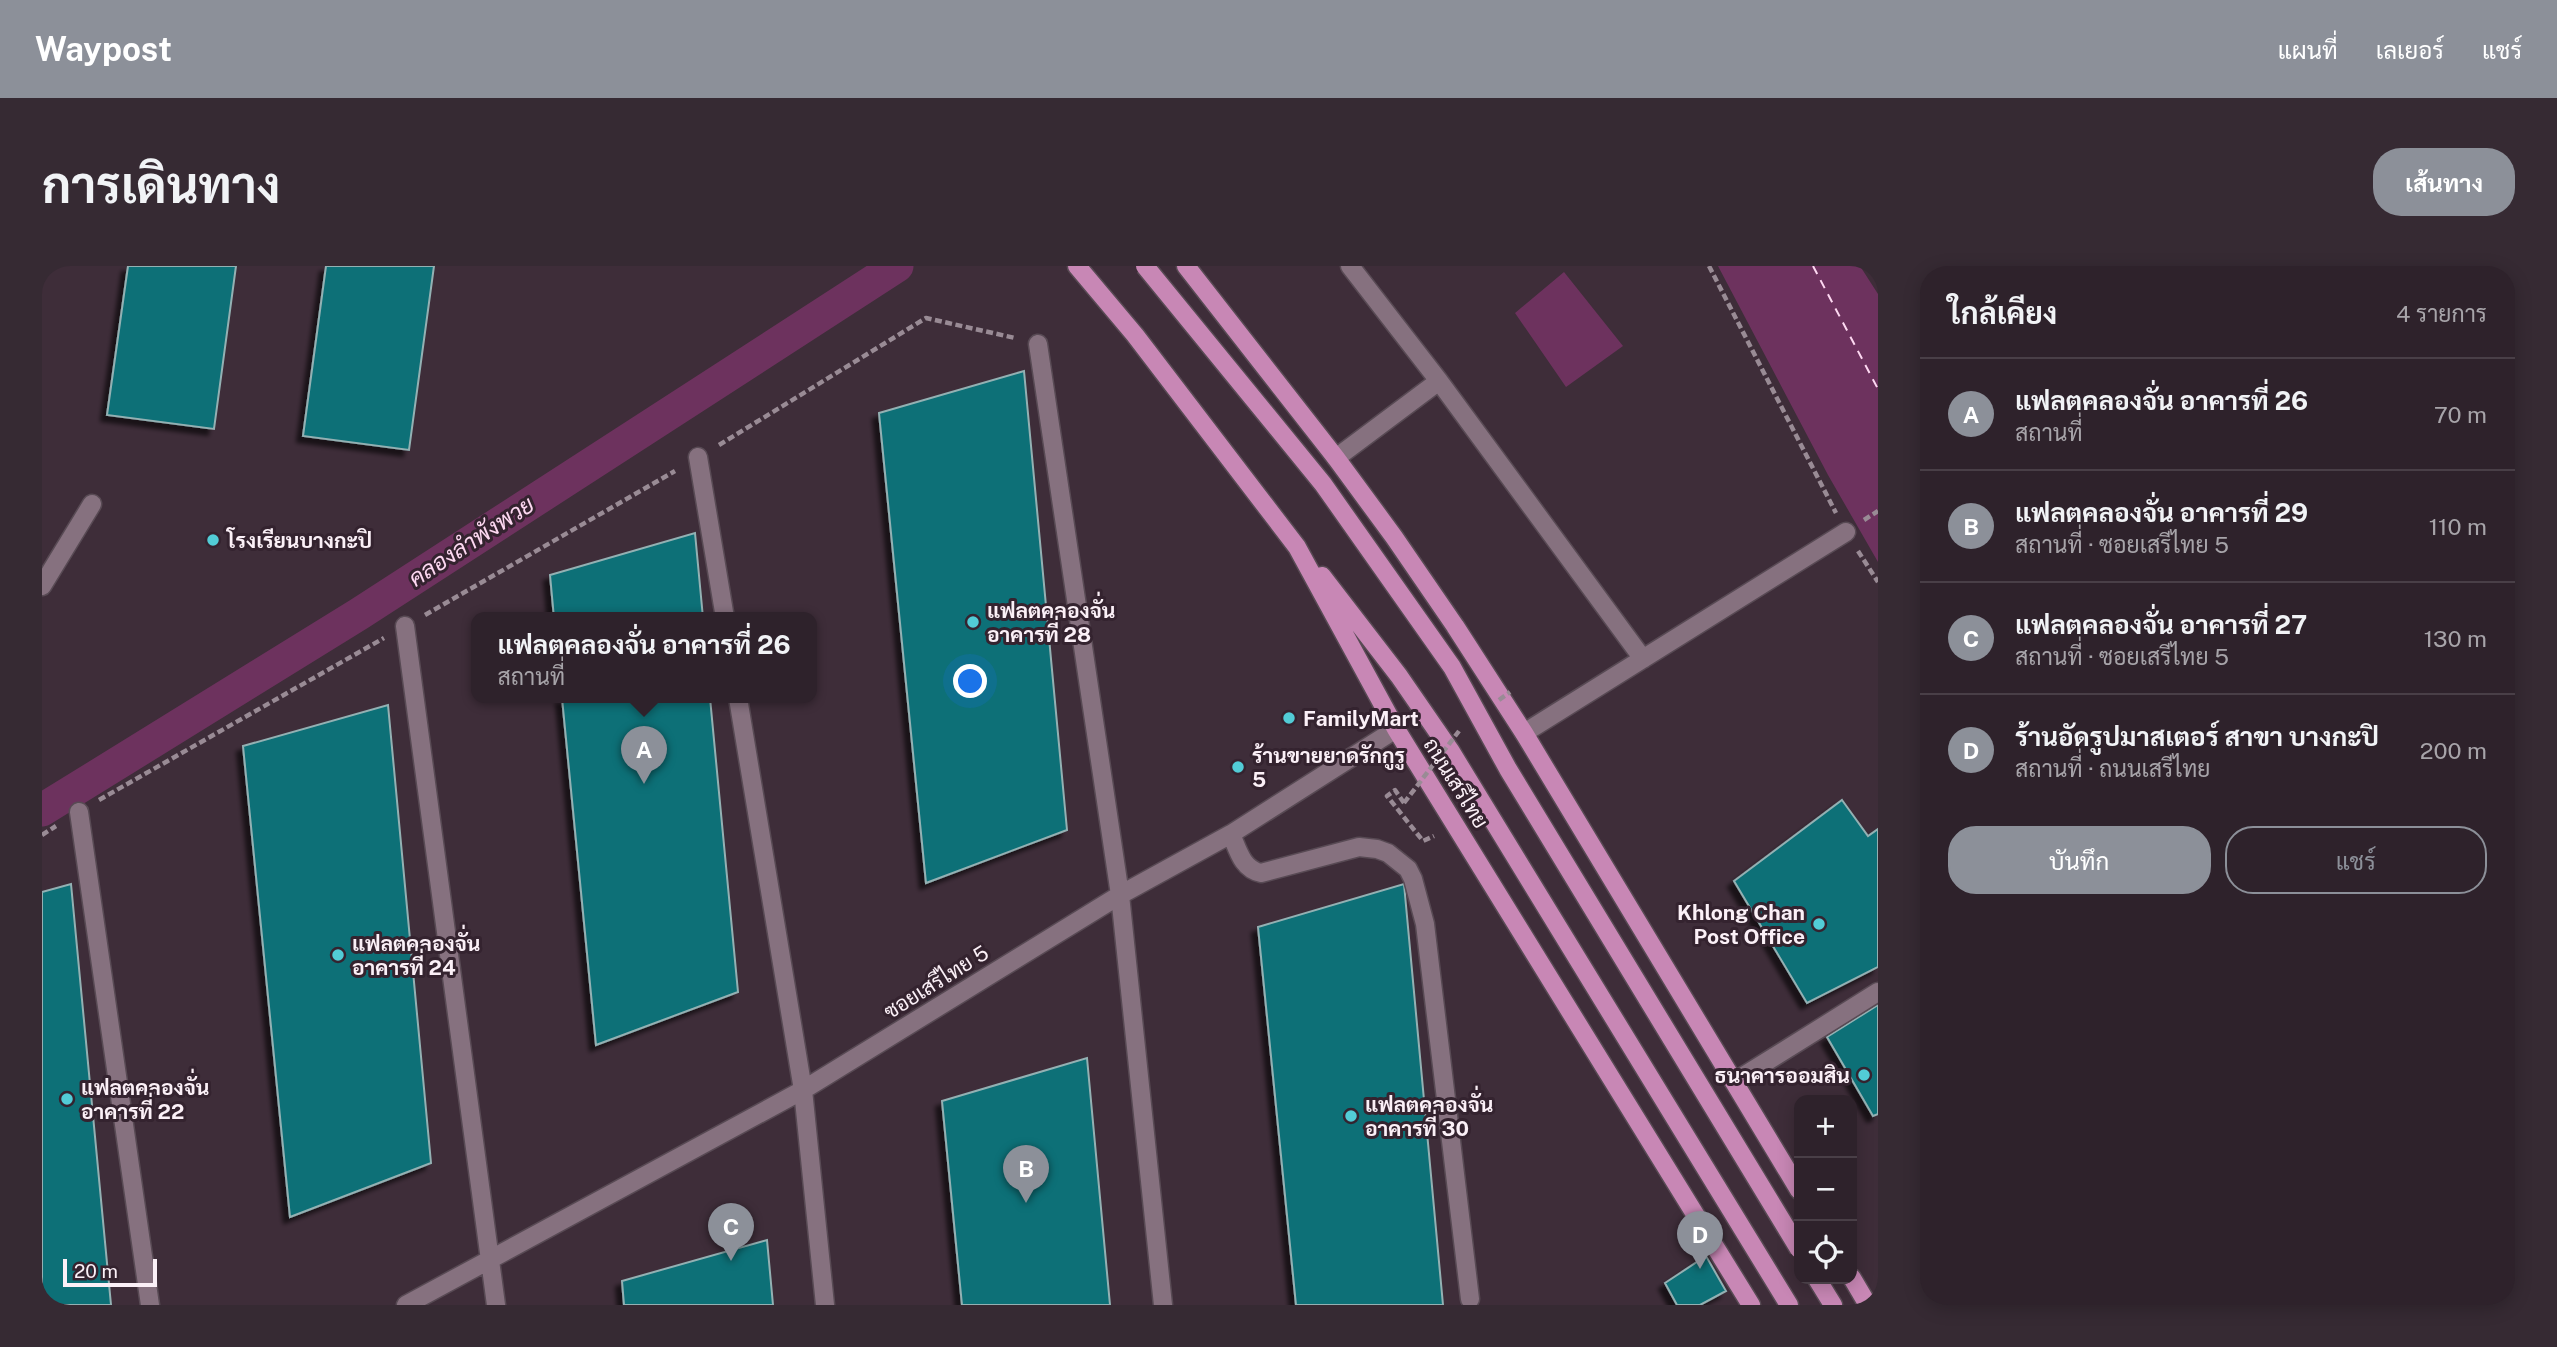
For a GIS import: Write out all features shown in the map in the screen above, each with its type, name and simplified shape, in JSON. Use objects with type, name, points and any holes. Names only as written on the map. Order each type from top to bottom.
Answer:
[{"type":"main road","name":"ถนนเสรีไทย","points":[[1077,266],[1135,335],[1297,547],[1396,729],[1746,1303]]},
{"type":"main road","points":[[1145,266],[1323,484],[1452,667],[1508,769],[1794,1241]]},
{"type":"main road","points":[[1186,266],[1336,458],[1402,548],[1524,733],[1794,1182]]},
{"type":"main road","points":[[1297,547],[1351,611],[1450,750],[1789,1305]]},
{"type":"main road","points":[[1820,1284],[1833,1305]]},
{"type":"main road","points":[[1856,1284],[1868,1305]]},
{"type":"street","points":[[1350,266],[1439,381],[1643,659]]},
{"type":"street","points":[[1038,344],[1120,895],[1163,1305]]},
{"type":"street","points":[[1336,458],[1439,381]]},
{"type":"street","points":[[698,457],[723,612]]},
{"type":"street","points":[[42,586],[92,504]]},
{"type":"street","points":[[1524,733],[1846,532]]},
{"type":"street","points":[[405,626],[496,1305]]},
{"type":"street","points":[[739,703],[803,1090],[825,1305]]},
{"type":"street","name":"ซอยเสรีไทย 5","points":[[406,1305],[803,1090],[1120,895],[1231,834],[1396,729]]},
{"type":"street","points":[[79,812],[150,1305]]},
{"type":"street","points":[[1231,834],[1245,865],[1251,871],[1261,873],[1359,847],[1388,853],[1408,869],[1425,925],[1470,1299]]},
{"type":"street","points":[[1734,1082],[1878,992]]},
{"type":"path","points":[[1709,266],[1846,532],[1878,582]]},
{"type":"path","points":[[1874,266],[1878,272]]},
{"type":"path","points":[[42,835],[698,457],[926,317],[1038,344]]},
{"type":"path","points":[[1864,520],[1878,511]]},
{"type":"path","points":[[1490,708],[1510,692]]},
{"type":"path","points":[[1423,841],[1387,796],[1395,790],[1404,803],[1459,731],[1469,723]]},
{"type":"shaded area","points":[[1718,266],[1860,266],[1878,294],[1878,562],[1828,475]]},
{"type":"shaded area","points":[[1564,272],[1623,346],[1566,387],[1515,313]]},
{"type":"building","points":[[128,266],[236,266],[214,429],[107,415]]},
{"type":"building","points":[[326,266],[434,266],[409,450],[303,436]]},
{"type":"building","name":"แฟลตคลองจั่น อาคารที่ 28","points":[[1024,371],[1067,830],[926,883],[879,413]]},
{"type":"building","points":[[695,533],[702,612],[553,612],[550,575]]},
{"type":"building","points":[[562,703],[710,703],[738,992],[596,1045]]},
{"type":"building","name":"แฟลตคลองจั่น อาคารที่ 24","points":[[388,705],[431,1163],[290,1217],[243,746]]},
{"type":"building","name":"Khlong Chan Post Office","points":[[1842,800],[1868,836],[1878,829],[1878,967],[1807,1003],[1734,881]]},
{"type":"building","name":"แฟลตคลองจั่น อาคารที่ 22","points":[[71,884],[111,1305],[42,1305],[42,892]]},
{"type":"building","name":"แฟลตคลองจั่น อาคารที่ 30","points":[[1404,884],[1443,1305],[1296,1305],[1258,927]]},
{"type":"building","name":"ธนาคารออมสิน","points":[[1878,1005],[1878,1114],[1873,1116],[1827,1037]]},
{"type":"building","points":[[1087,1058],[1110,1305],[962,1305],[942,1101]]},
{"type":"building","points":[[767,1240],[773,1305],[624,1305],[622,1281]]},
{"type":"building","points":[[1706,1256],[1726,1291],[1700,1305],[1677,1305],[1665,1283]]},
{"type":"waterway","name":"คลองลำพังพวย","points":[[42,810],[359,614],[897,266]]},
{"type":"ferry route","points":[[1813,266],[1878,389]]},
{"type":"place","name":"โรงเรียนบางกะปิ","points":[[213,540]]},
{"type":"place","name":"แฟลตคลองจั่น อาคารที่ 28","points":[[973,622]]},
{"type":"place","name":"FamilyMart","points":[[1289,718]]},
{"type":"place","name":"ร้านขายยาดรักกูรู 5","points":[[1238,767]]},
{"type":"place","name":"แฟลตคลองจั่น อาคารที่ 26","points":[[644,784]]},
{"type":"place","name":"Khlong Chan Post Office","points":[[1819,924]]},
{"type":"place","name":"แฟลตคลองจั่น อาคารที่ 24","points":[[338,955]]},
{"type":"place","name":"ธนาคารออมสิน","points":[[1864,1075]]},
{"type":"place","name":"แฟลตคลองจั่น อาคารที่ 22","points":[[67,1099]]},
{"type":"place","name":"แฟลตคลองจั่น อาคารที่ 30","points":[[1351,1116]]},
{"type":"place","name":"แฟลตคลองจั่น อาคารที่ 29","points":[[1026,1203]]},
{"type":"place","name":"แฟลตคลองจั่น อาคารที่ 27","points":[[731,1261]]},
{"type":"place","name":"ร้านอัดรูปมาสเตอร์ สาขา บางกะปิ","points":[[1700,1269]]}]
